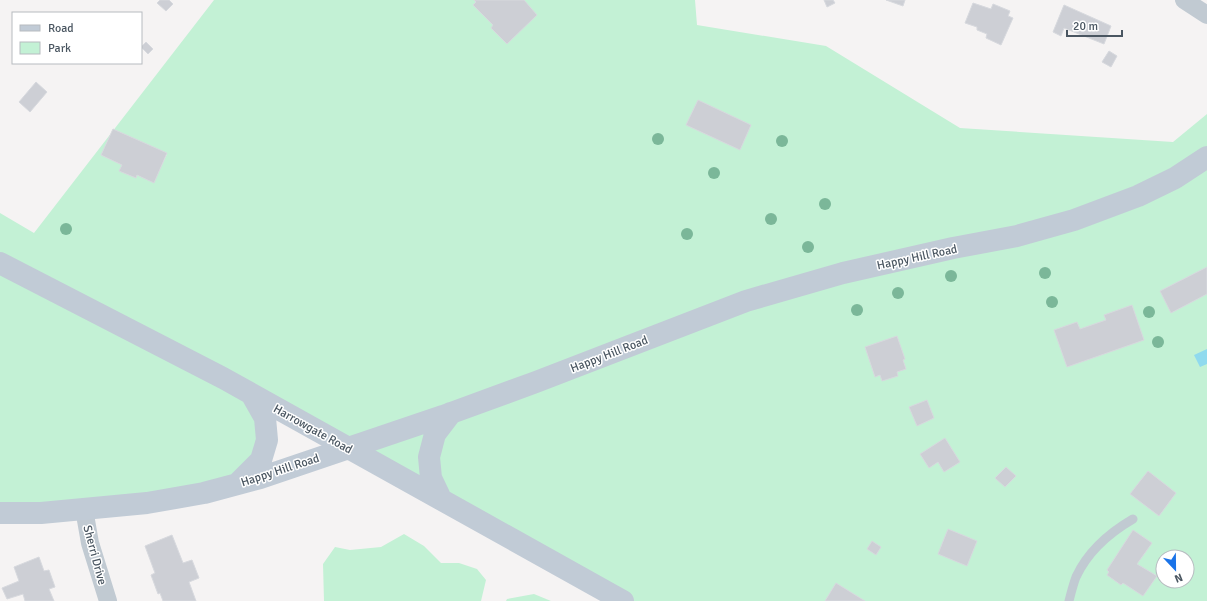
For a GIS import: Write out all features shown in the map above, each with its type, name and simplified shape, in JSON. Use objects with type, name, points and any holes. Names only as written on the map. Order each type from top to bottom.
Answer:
[{"type":"street","points":[[1184,0],[1207,14]]},
{"type":"street","name":"Happy Hill Road","points":[[0,513],[40,513],[147,503],[204,493],[260,478],[451,413],[746,301],[843,273],[953,248],[1017,236],[1074,220],[1138,196],[1175,178],[1207,157]]},
{"type":"street","name":"Harrowgate Road","points":[[0,263],[252,395],[623,601]]},
{"type":"street","points":[[236,484],[261,460],[267,440],[265,418],[252,395]]},
{"type":"street","points":[[441,499],[431,478],[429,457],[435,434],[451,413]]},
{"type":"street","name":"Sherri Drive","points":[[84,509],[90,544],[108,601]]},
{"type":"lane","points":[[1069,601],[1076,578],[1086,559],[1101,542],[1118,528],[1134,519]]},
{"type":"green space","points":[[214,0],[695,0],[697,25],[826,46],[960,128],[1173,142],[1207,114],[1207,601],[623,601],[253,396],[267,440],[236,484],[0,513],[0,213],[34,233],[111,133],[101,155],[122,165],[120,171],[136,178],[137,175],[154,182],[167,154],[114,129]]},
{"type":"green space","points":[[404,534],[424,546],[441,563],[459,563],[477,569],[486,580],[481,601],[324,601],[323,564],[335,547],[350,550],[381,547]]},
{"type":"green space","points":[[534,594],[551,601],[506,601],[507,599]]},
{"type":"water","points":[[1207,349],[1207,364],[1200,367],[1194,355]]},
{"type":"building","points":[[160,0],[169,0],[173,4],[166,11],[157,3]]},
{"type":"building","points":[[474,0],[524,0],[537,15],[507,44],[491,28],[493,25],[473,5],[476,2]]},
{"type":"building","points":[[824,0],[833,0],[835,3],[827,7]]},
{"type":"building","points":[[886,0],[905,0],[903,6]]},
{"type":"building","points":[[973,3],[991,9],[993,4],[1010,11],[1008,16],[1013,18],[1001,45],[986,38],[987,34],[977,30],[977,27],[965,23]]},
{"type":"building","points":[[1064,5],[1111,26],[1104,44],[1064,28],[1061,36],[1053,32]]},
{"type":"building","points":[[146,42],[153,49],[148,54],[142,46]]},
{"type":"building","points":[[1109,51],[1117,56],[1111,67],[1102,62]]},
{"type":"building","points":[[36,82],[47,92],[30,112],[19,102]]},
{"type":"building","points":[[698,100],[751,125],[740,150],[686,125]]},
{"type":"building","points":[[113,129],[167,153],[154,183],[137,175],[136,178],[119,171],[122,165],[101,155]]},
{"type":"building","points":[[1207,267],[1207,294],[1171,313],[1160,291]]},
{"type":"building","points":[[1132,305],[1144,340],[1067,367],[1054,330],[1077,322],[1080,329],[1106,320],[1104,315]]},
{"type":"building","points":[[897,336],[905,359],[903,360],[906,369],[897,372],[898,376],[882,381],[880,375],[875,377],[865,347]]},
{"type":"building","points":[[927,400],[934,418],[917,426],[909,407]]},
{"type":"building","points":[[945,438],[960,462],[944,472],[938,462],[929,468],[920,454]]},
{"type":"building","points":[[1006,467],[1016,476],[1005,487],[995,478]]},
{"type":"building","points":[[1148,471],[1176,493],[1159,516],[1130,494]]},
{"type":"building","points":[[948,529],[977,541],[967,566],[938,554]]},
{"type":"building","points":[[1133,530],[1152,543],[1137,564],[1155,575],[1155,579],[1143,596],[1123,583],[1121,585],[1107,575],[1109,572],[1107,570]]},
{"type":"building","points":[[172,535],[183,563],[192,560],[199,578],[189,582],[196,601],[163,601],[160,593],[158,594],[151,575],[155,573],[145,546]]},
{"type":"building","points":[[872,541],[881,547],[876,555],[867,549]]},
{"type":"building","points":[[39,557],[44,571],[49,570],[55,587],[49,589],[54,601],[25,601],[23,594],[7,599],[2,588],[19,581],[14,567]]},
{"type":"building","points":[[836,583],[865,601],[825,601]]}]
